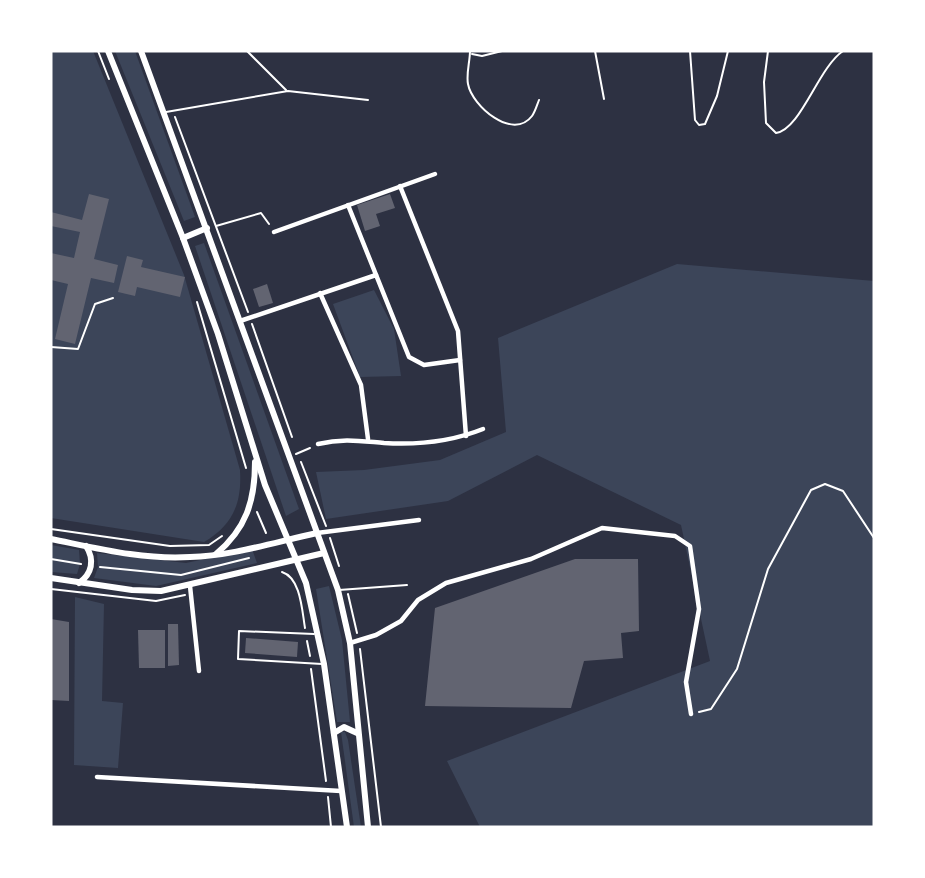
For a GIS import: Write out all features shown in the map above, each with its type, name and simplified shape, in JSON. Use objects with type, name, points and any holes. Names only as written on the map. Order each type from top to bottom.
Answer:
[{"type":"main road","points":[[108,51],[183,238],[218,334],[255,457],[298,559],[319,633],[347,827]]},
{"type":"main road","points":[[141,51],[169,111],[207,228],[338,590],[349,643],[369,827]]},
{"type":"main road","points":[[183,238],[207,228]]},
{"type":"main road","points":[[215,555],[235,536],[251,507],[255,457]]},
{"type":"main road","points":[[51,540],[153,556],[215,555],[317,533]]},
{"type":"main road","points":[[79,583],[87,576],[92,566],[86,546]]},
{"type":"main road","points":[[51,578],[142,591],[190,586],[324,553]]},
{"type":"main road","points":[[334,733],[344,727],[353,729],[359,735]]},
{"type":"street","points":[[274,232],[435,174]]},
{"type":"street","points":[[400,186],[458,331],[466,436]]},
{"type":"street","points":[[348,205],[411,359],[424,365],[460,360]]},
{"type":"street","points":[[240,321],[376,275]]},
{"type":"street","points":[[320,293],[361,385],[368,439]]},
{"type":"street","points":[[318,444],[342,438],[384,443],[432,441],[466,436],[483,429]]},
{"type":"street","points":[[317,533],[419,520]]},
{"type":"street","points":[[349,643],[376,635],[401,621],[418,600],[446,583],[531,559],[569,544],[585,533],[602,528],[675,536],[690,546],[699,609],[686,682],[691,714]]},
{"type":"street","points":[[190,586],[199,671]]},
{"type":"street","points":[[97,777],[341,791]]},
{"type":"lane","points":[[247,51],[288,91]]},
{"type":"lane","points":[[502,51],[482,56],[470,52],[468,86],[479,105],[492,116],[510,125],[532,116],[539,100]]},
{"type":"lane","points":[[595,51],[604,99]]},
{"type":"lane","points":[[690,51],[695,120],[699,125],[705,124],[717,96],[728,51]]},
{"type":"lane","points":[[768,51],[764,82],[766,123],[776,133],[784,132],[795,121],[822,71],[843,51]]},
{"type":"lane","points":[[169,111],[288,91],[369,100]]},
{"type":"lane","points":[[51,295],[51,302]]},
{"type":"lane","points":[[51,347],[78,349],[95,304],[113,298]]},
{"type":"lane","points":[[338,590],[407,585]]},
{"type":"lane","points":[[319,633],[306,636],[239,631],[238,659],[324,664]]},
{"type":"path","points":[[97,51],[113,88]]},
{"type":"path","points":[[169,111],[250,317],[293,441]]},
{"type":"path","points":[[215,226],[261,213],[274,232]]},
{"type":"path","points":[[193,291],[246,468]]},
{"type":"path","points":[[288,457],[318,444]]},
{"type":"path","points":[[298,453],[341,572]]},
{"type":"path","points":[[691,714],[711,709],[737,669],[768,569],[810,490],[825,484],[844,491],[874,538]]},
{"type":"path","points":[[258,513],[266,533]]},
{"type":"path","points":[[51,530],[144,544],[196,547],[209,545],[228,530]]},
{"type":"path","points":[[282,572],[292,578],[296,586],[306,636],[331,827]]},
{"type":"shaded area","points":[[51,51],[93,51],[184,275],[240,470],[239,493],[234,512],[222,528],[204,542],[51,518]]},
{"type":"shaded area","points":[[115,51],[135,51],[195,217],[184,221]]},
{"type":"shaded area","points":[[204,243],[299,509],[286,516],[195,246]]},
{"type":"shaded area","points":[[677,264],[874,281],[874,827],[480,827],[447,761],[710,661],[681,525],[537,455],[448,501],[326,519],[316,472],[364,470],[440,460],[506,432],[498,338]]},
{"type":"shaded area","points":[[374,290],[394,329],[401,376],[360,377],[333,304]]},
{"type":"shaded area","points":[[51,545],[79,550],[80,564],[77,574],[51,572]]},
{"type":"shaded area","points":[[252,549],[257,563],[156,586],[94,578],[98,567],[97,553],[186,563]]},
{"type":"shaded area","points":[[329,586],[342,640],[350,722],[337,722],[316,589]]},
{"type":"shaded area","points":[[75,597],[104,604],[102,701],[123,703],[118,768],[74,765]]},
{"type":"shaded area","points":[[341,732],[345,732],[348,740],[361,827],[354,827]]},
{"type":"building","points":[[89,194],[109,199],[94,259],[118,265],[114,283],[91,278],[75,344],[55,339],[68,284],[51,280],[51,253],[74,258],[80,232],[51,226],[51,212],[82,220]]},
{"type":"building","points":[[390,194],[395,208],[376,214],[380,226],[365,231],[357,205]]},
{"type":"building","points":[[127,256],[143,260],[141,267],[185,277],[180,297],[137,287],[135,296],[118,292]]},
{"type":"building","points":[[267,284],[273,303],[259,307],[253,289]]},
{"type":"building","points":[[575,559],[638,559],[639,631],[621,633],[623,658],[584,661],[571,708],[425,706],[435,608]]},
{"type":"building","points":[[51,619],[69,622],[69,701],[51,700]]},
{"type":"building","points":[[168,624],[178,624],[179,665],[168,666]]},
{"type":"building","points":[[138,630],[165,630],[165,668],[139,668]]},
{"type":"building","points":[[246,638],[298,642],[297,657],[245,653]]}]
